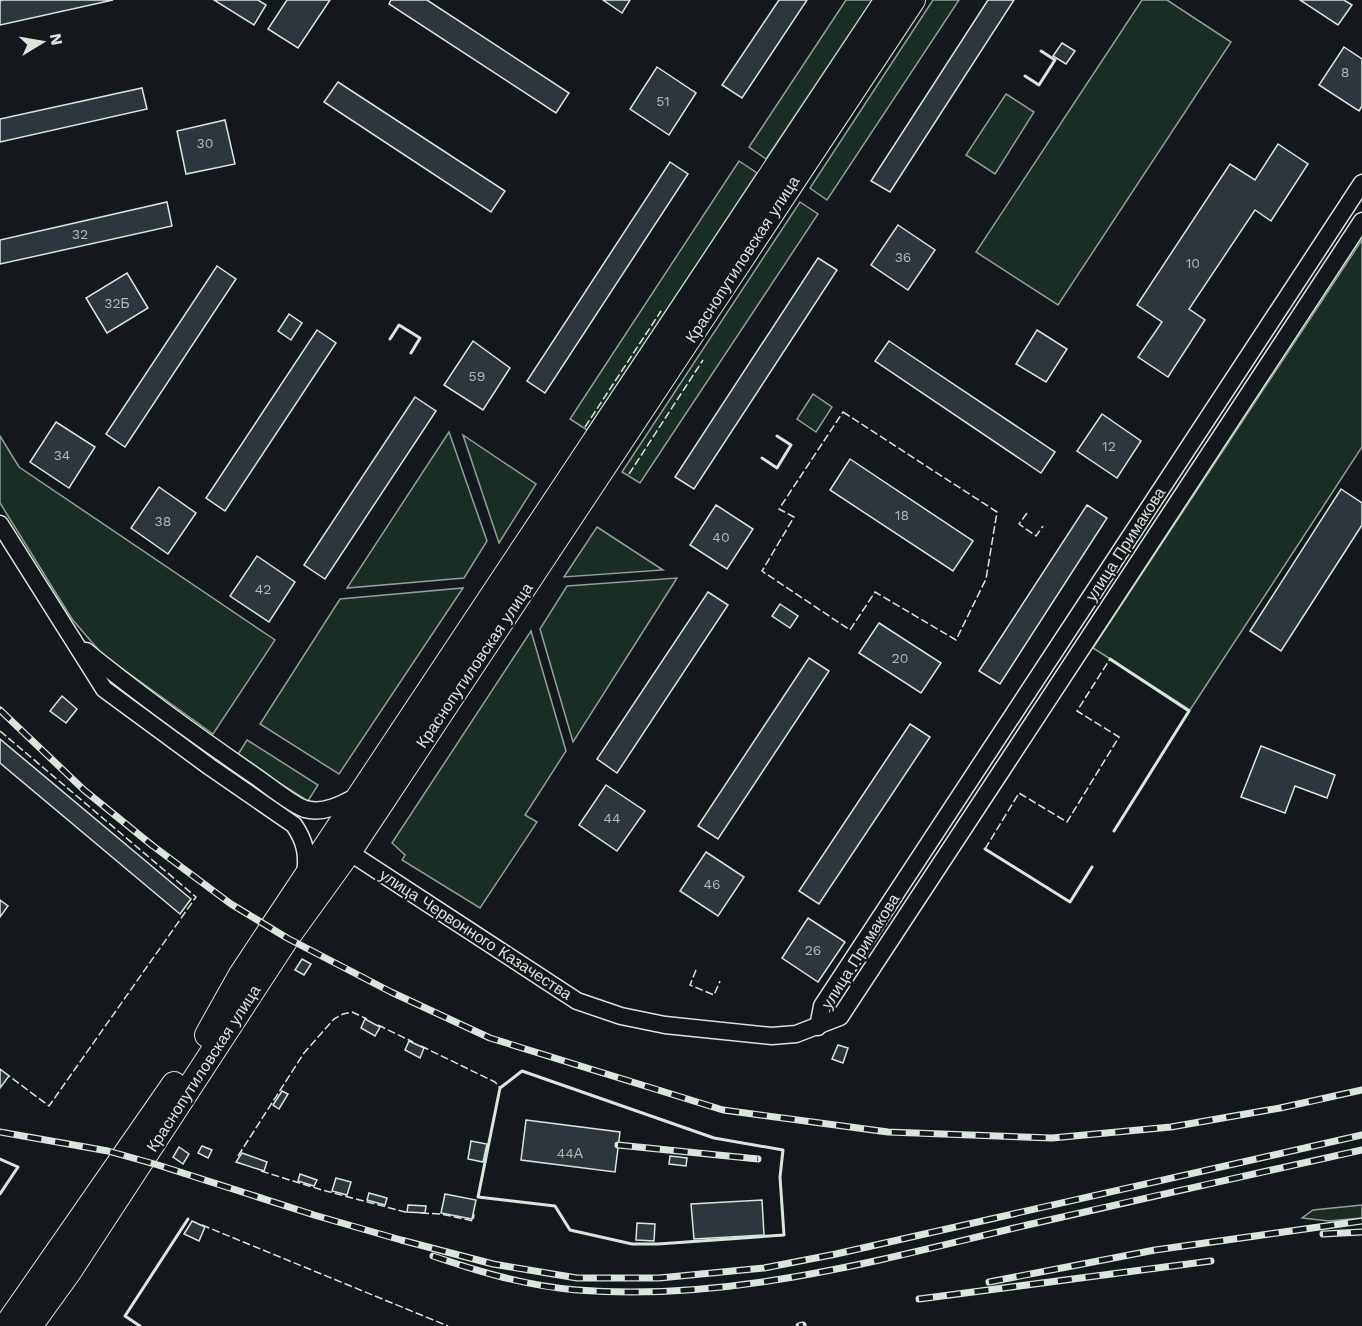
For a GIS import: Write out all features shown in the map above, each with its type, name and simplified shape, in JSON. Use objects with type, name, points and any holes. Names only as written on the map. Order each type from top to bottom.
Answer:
[{"type":"main road","name":"Краснопутиловская улица","points":[[6,1326],[200,1047],[240,976],[887,0]]},
{"type":"main road","name":"Краснопутиловская улица","points":[[30,1326],[69,1272],[288,938],[349,852],[913,0]]},
{"type":"street","name":"улица Примакова","points":[[818,1027],[822,1006],[1362,183]]},
{"type":"street","name":"улица Примакова","points":[[818,1027],[840,1017],[1362,221]]},
{"type":"street","points":[[0,524],[104,689],[294,825],[303,841],[306,853],[305,879]]},
{"type":"street","points":[[75,642],[122,681],[220,752],[303,808],[323,810],[335,807],[363,793]]},
{"type":"street","name":"улица Червонного Казачества","points":[[349,852],[577,1001],[621,1016],[654,1023],[746,1034],[772,1036],[796,1034],[818,1027]]},
{"type":"green space","points":[[846,0],[872,0],[766,159],[749,147]]},
{"type":"green space","points":[[933,0],[959,0],[827,200],[810,188]]},
{"type":"green space","points":[[1142,0],[1167,0],[1231,42],[1058,305],[976,252]]},
{"type":"green space","points":[[1006,94],[1034,112],[995,174],[966,155]]},
{"type":"green space","points":[[739,161],[757,173],[587,430],[570,419]]},
{"type":"green space","points":[[800,202],[818,214],[640,483],[622,472]]},
{"type":"green space","points":[[1362,240],[1362,447],[1190,710],[1093,648]]},
{"type":"green space","points":[[813,394],[832,407],[816,432],[797,419]]},
{"type":"green space","points":[[449,432],[487,541],[464,578],[347,588]]},
{"type":"green space","points":[[463,435],[536,484],[499,543]]},
{"type":"green space","points":[[0,436],[19,467],[275,640],[213,734],[102,654],[72,619],[0,503]]},
{"type":"green space","points":[[597,527],[663,570],[564,577]]},
{"type":"green space","points":[[677,578],[573,742],[540,629],[567,586]]},
{"type":"green space","points":[[463,588],[339,774],[260,724],[340,599]]},
{"type":"green space","points":[[531,631],[566,751],[525,815],[537,822],[480,908],[402,860],[405,855],[392,843]]},
{"type":"green space","points":[[247,740],[318,785],[308,801],[237,756]]},
{"type":"green space","points":[[1362,1205],[1362,1218],[1329,1221],[1302,1218],[1313,1210]]},
{"type":"building","points":[[113,0],[0,25],[0,1]]},
{"type":"building","points":[[214,0],[258,0],[266,5],[254,25]]},
{"type":"building","points":[[287,0],[330,0],[298,48],[268,29]]},
{"type":"building","points":[[391,0],[427,0],[569,93],[556,113],[389,4]]},
{"type":"building","points":[[603,0],[630,0],[622,13]]},
{"type":"building","points":[[779,0],[807,0],[742,98],[722,85]]},
{"type":"building","points":[[988,0],[1014,0],[890,192],[871,181]]},
{"type":"building","points":[[1300,0],[1344,0],[1352,5],[1338,25]]},
{"type":"building","points":[[1062,43],[1075,51],[1066,64],[1053,56]]},
{"type":"building","points":[[1344,47],[1362,59],[1362,106],[1359,111],[1319,85]]},
{"type":"building","points":[[657,67],[696,93],[669,135],[630,109]]},
{"type":"building","points":[[338,82],[505,191],[491,212],[324,102]]},
{"type":"building","points":[[142,88],[147,109],[0,142],[0,119]]},
{"type":"building","points":[[225,120],[235,164],[186,174],[177,131]]},
{"type":"building","points":[[1278,144],[1308,164],[1271,221],[1255,210],[1189,309],[1205,320],[1168,377],[1138,357],[1162,322],[1137,305],[1230,164],[1255,180]]},
{"type":"building","points":[[670,162],[688,174],[545,393],[527,381]]},
{"type":"building","points":[[167,202],[172,226],[0,264],[0,240]]},
{"type":"building","points":[[898,225],[935,250],[908,290],[871,265]]},
{"type":"building","points":[[818,258],[837,270],[694,489],[675,477]]},
{"type":"building","points":[[217,266],[236,279],[125,447],[106,434]]},
{"type":"building","points":[[127,273],[148,308],[107,333],[86,298]]},
{"type":"building","points":[[289,314],[302,323],[291,340],[278,331]]},
{"type":"building","points":[[317,330],[336,343],[225,511],[206,498]]},
{"type":"building","points":[[1037,330],[1067,349],[1046,382],[1016,364]]},
{"type":"building","points":[[473,341],[510,368],[483,410],[444,385]]},
{"type":"building","points":[[889,341],[1055,452],[1041,473],[875,361]]},
{"type":"building","points":[[415,397],[436,411],[325,579],[304,565]]},
{"type":"building","points":[[1102,414],[1141,441],[1117,478],[1077,451]]},
{"type":"building","points":[[56,422],[95,447],[69,488],[30,462]]},
{"type":"building","points":[[850,459],[973,541],[953,571],[830,490]]},
{"type":"building","points":[[159,487],[196,513],[168,554],[131,528]]},
{"type":"building","points":[[1341,489],[1362,503],[1362,525],[1281,651],[1250,631]]},
{"type":"building","points":[[716,505],[753,529],[727,569],[690,545]]},
{"type":"building","points":[[1087,505],[1107,518],[1000,684],[979,671]]},
{"type":"building","points":[[257,556],[295,582],[269,622],[230,596]]},
{"type":"building","points":[[708,592],[728,605],[617,773],[597,759]]},
{"type":"building","points":[[780,604],[798,616],[790,628],[772,616]]},
{"type":"building","points":[[879,623],[941,663],[921,693],[859,653]]},
{"type":"building","points":[[809,658],[829,671],[718,839],[698,826]]},
{"type":"building","points":[[62,696],[77,709],[66,723],[50,711]]},
{"type":"building","points":[[910,724],[930,737],[819,904],[799,891]]},
{"type":"building","points":[[0,739],[191,899],[180,914],[0,763]]},
{"type":"building","points":[[1261,746],[1335,775],[1327,798],[1295,786],[1285,813],[1241,797]]},
{"type":"building","points":[[606,785],[645,811],[617,851],[579,825]]},
{"type":"building","points":[[706,852],[744,877],[718,916],[680,891]]},
{"type":"building","points":[[0,900],[8,906],[0,917]]},
{"type":"building","points":[[808,918],[845,942],[818,982],[782,958]]},
{"type":"building","points":[[302,959],[311,964],[304,975],[295,970]]},
{"type":"building","points":[[365,1019],[380,1027],[375,1036],[361,1028]]},
{"type":"building","points":[[409,1041],[424,1048],[420,1058],[405,1050]]},
{"type":"building","points":[[838,1045],[848,1048],[843,1063],[832,1059]]},
{"type":"building","points":[[0,1069],[9,1076],[0,1088]]},
{"type":"building","points":[[282,1091],[288,1094],[279,1109],[273,1105]]},
{"type":"building","points":[[526,1120],[620,1132],[615,1172],[521,1160]]},
{"type":"building","points":[[471,1141],[487,1144],[483,1162],[468,1159]]},
{"type":"building","points":[[202,1146],[212,1150],[208,1158],[198,1153]]},
{"type":"building","points":[[179,1147],[189,1154],[183,1164],[173,1157]]},
{"type":"building","points":[[242,1153],[267,1162],[264,1171],[236,1162]]},
{"type":"building","points":[[670,1156],[687,1158],[686,1166],[669,1164]]},
{"type":"building","points":[[300,1174],[317,1180],[314,1186],[298,1181]]},
{"type":"building","points":[[336,1178],[351,1182],[347,1195],[332,1191]]},
{"type":"building","points":[[369,1193],[387,1198],[385,1205],[367,1200]]},
{"type":"building","points":[[445,1194],[476,1200],[472,1219],[441,1213]]},
{"type":"building","points":[[762,1200],[764,1235],[694,1239],[691,1204]]},
{"type":"building","points":[[408,1205],[426,1206],[425,1213],[407,1212]]},
{"type":"building","points":[[192,1221],[205,1227],[199,1241],[184,1234]]},
{"type":"building","points":[[637,1223],[655,1224],[654,1241],[636,1240]]},
{"type":"railway","points":[[0,710],[84,790],[153,846],[231,904],[287,938],[391,992],[490,1038],[723,1110],[888,1132],[1052,1138],[1171,1127],[1280,1108],[1362,1090]]},
{"type":"railway","points":[[0,1132],[108,1151],[401,1240],[493,1264],[577,1278],[659,1278],[764,1268],[836,1254],[1362,1135]]},
{"type":"railway","points":[[618,1145],[758,1159]]},
{"type":"railway","points":[[433,1256],[504,1278],[577,1290],[634,1292],[691,1290],[748,1284],[916,1252],[1069,1215],[1362,1150]]},
{"type":"railway","points":[[989,1282],[1155,1250],[1362,1221]]},
{"type":"railway","points":[[1323,1234],[1362,1232]]},
{"type":"railway","points":[[919,1299],[1211,1261]]},
{"type":"railway","points":[[799,1326],[803,1325]]},
{"type":"fence","points":[[585,427],[661,311]]},
{"type":"fence","points":[[629,474],[703,360]]},
{"type":"fence","points":[[843,412],[997,512],[986,579],[956,640],[875,592],[850,630],[762,571],[794,517],[779,509],[843,412]]},
{"type":"fence","points":[[1027,513],[1019,524],[1036,536],[1043,526]]},
{"type":"fence","points":[[985,849],[1019,793],[1067,822],[1119,737],[1077,711],[1110,659]]},
{"type":"fence","points":[[0,731],[196,897],[49,1106],[9,1076]]},
{"type":"fence","points":[[696,970],[690,985],[714,995],[720,981]]},
{"type":"fence","points":[[238,1156],[304,1053],[334,1019],[352,1012],[367,1019]]},
{"type":"fence","points":[[378,1025],[413,1042]]},
{"type":"fence","points":[[421,1046],[495,1082],[500,1088]]},
{"type":"fence","points":[[261,1171],[409,1213]]},
{"type":"fence","points":[[421,1213],[441,1214],[473,1221],[474,1214]]},
{"type":"fence","points":[[202,1225],[448,1326]]},
{"type":"wall","points":[[1025,76],[1039,85],[1055,60],[1041,51]]},
{"type":"wall","points":[[390,339],[399,325],[420,338],[411,353]]},
{"type":"wall","points":[[762,458],[777,468],[791,445],[777,436]]},
{"type":"wall","points":[[1110,659],[1189,711],[1114,831]]},
{"type":"wall","points":[[985,849],[1070,902],[1092,867]]},
{"type":"wall","points":[[522,1071],[714,1138],[783,1150],[780,1177],[784,1235],[632,1244],[570,1230],[555,1206],[478,1197],[500,1088],[522,1071]]},
{"type":"wall","points":[[0,1159],[18,1167],[0,1194]]},
{"type":"wall","points":[[140,1326],[125,1316],[188,1219]]}]
